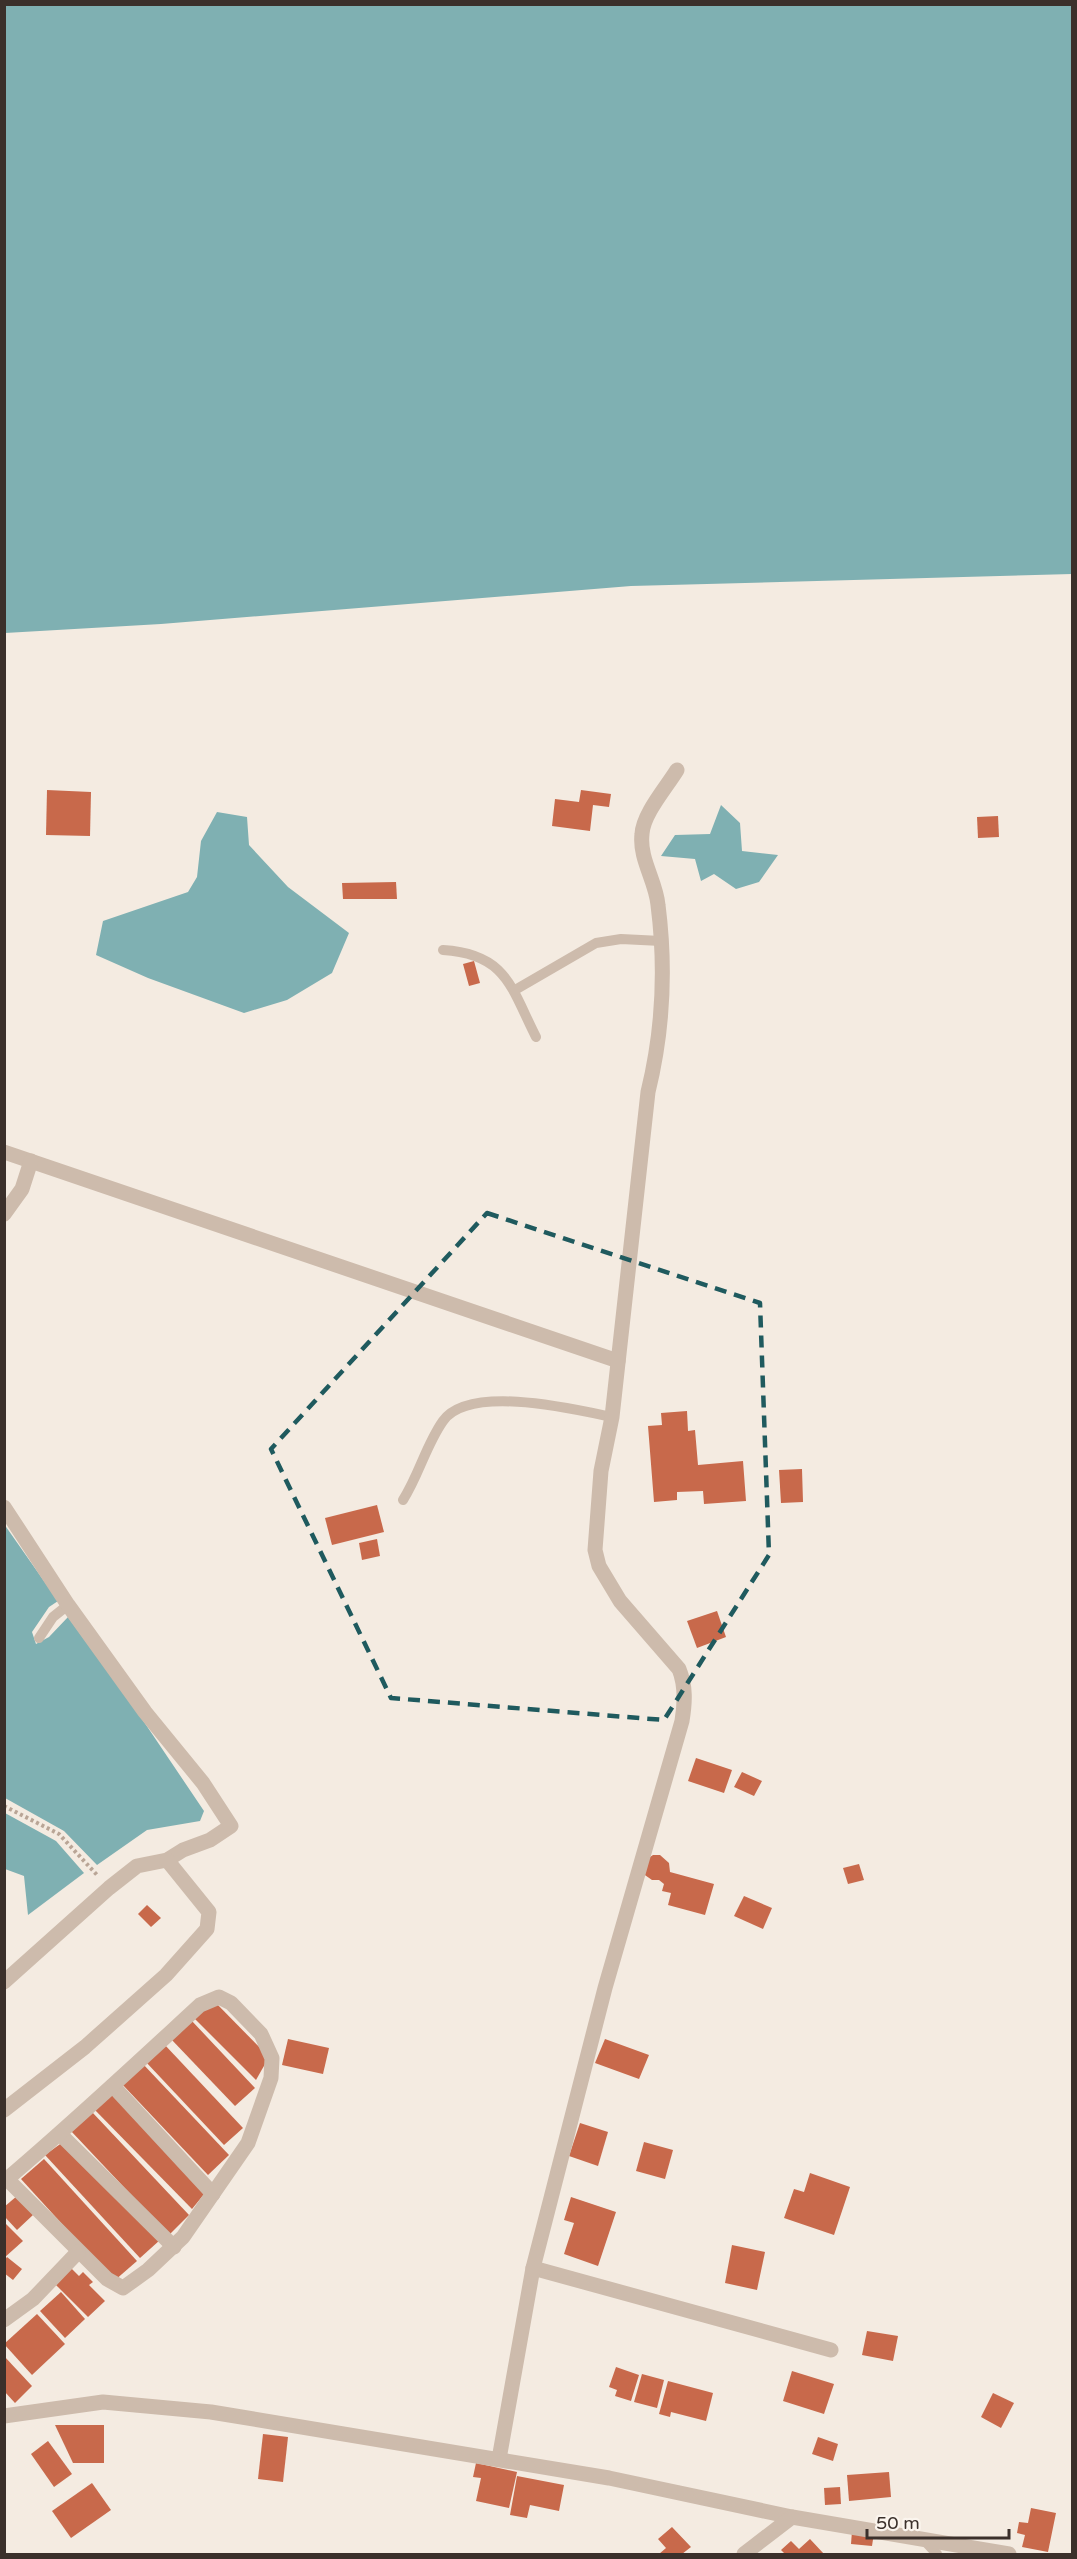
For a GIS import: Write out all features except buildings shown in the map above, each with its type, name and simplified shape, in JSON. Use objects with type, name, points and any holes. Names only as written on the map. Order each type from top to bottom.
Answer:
[{"type":"street","points":[[499,2459],[533,2268],[605,1988],[682,1721],[685,1701],[683,1678],[674,1661],[652,1641],[620,1601],[599,1566],[595,1550],[601,1471],[612,1417],[648,1092],[657,1056],[663,980],[658,903],[646,864],[642,834],[649,811],[661,797],[677,770]]},
{"type":"street","points":[[4,1152],[618,1361]]},
{"type":"street","points":[[4,1214],[22,1189],[31,1161]]},
{"type":"street","points":[[4,1507],[68,1605],[145,1712],[203,1783],[231,1826],[210,1840],[183,1850],[167,1860],[137,1866],[109,1888],[4,1982]]},
{"type":"street","points":[[4,2110],[85,2048],[166,1975],[207,1929],[209,1912],[167,1860]]},
{"type":"street","points":[[219,1997],[231,2003],[261,2034],[272,2058],[271,2078],[248,2143],[183,2237],[148,2270],[123,2288],[107,2278],[78,2252],[5,2180],[60,2134],[200,2005],[210,1999],[219,1997]]},
{"type":"street","points":[[113,2086],[213,2194]]},
{"type":"street","points":[[60,2134],[174,2247]]},
{"type":"street","points":[[4,2320],[33,2299],[78,2252]]},
{"type":"street","points":[[533,2268],[831,2350]]},
{"type":"street","points":[[4,2416],[103,2402],[211,2412],[609,2478],[792,2517],[1009,2554]]},
{"type":"street","points":[[753,2552],[792,2517]]},
{"type":"lane","points":[[515,990],[597,943],[621,939],[660,941]]},
{"type":"lane","points":[[443,950],[466,951],[498,968],[515,990],[536,1036]]},
{"type":"lane","points":[[404,1500],[443,1420],[464,1406],[506,1401],[558,1406],[612,1417]]},
{"type":"lane","points":[[39,1638],[53,1617],[68,1605]]},
{"type":"lane","points":[[924,2540],[937,2554]]},
{"type":"path","points":[[4,1806],[59,1834],[109,1888]]},
{"type":"highlighted area","points":[[487,1213],[760,1303],[769,1555],[664,1720],[391,1698],[271,1449]]},
{"type":"water","points":[[5,4],[1072,5],[1072,574],[631,586],[161,624],[5,633]]},
{"type":"water","points":[[721,805],[740,823],[742,851],[778,855],[759,882],[736,889],[714,874],[701,881],[695,859],[661,856],[675,835],[710,834]]},
{"type":"water","points":[[217,812],[247,817],[249,845],[288,887],[349,933],[332,973],[287,1000],[244,1013],[148,978],[96,955],[103,921],[188,892],[197,877],[201,841]]},
{"type":"water","points":[[4,1524],[58,1601],[49,1607],[32,1632],[36,1644],[49,1637],[68,1617],[140,1716],[204,1811],[200,1821],[147,1830],[97,1865],[64,1831],[5,1798]]},
{"type":"water","points":[[5,1813],[56,1841],[84,1873],[28,1915],[24,1876],[5,1869]]}]
